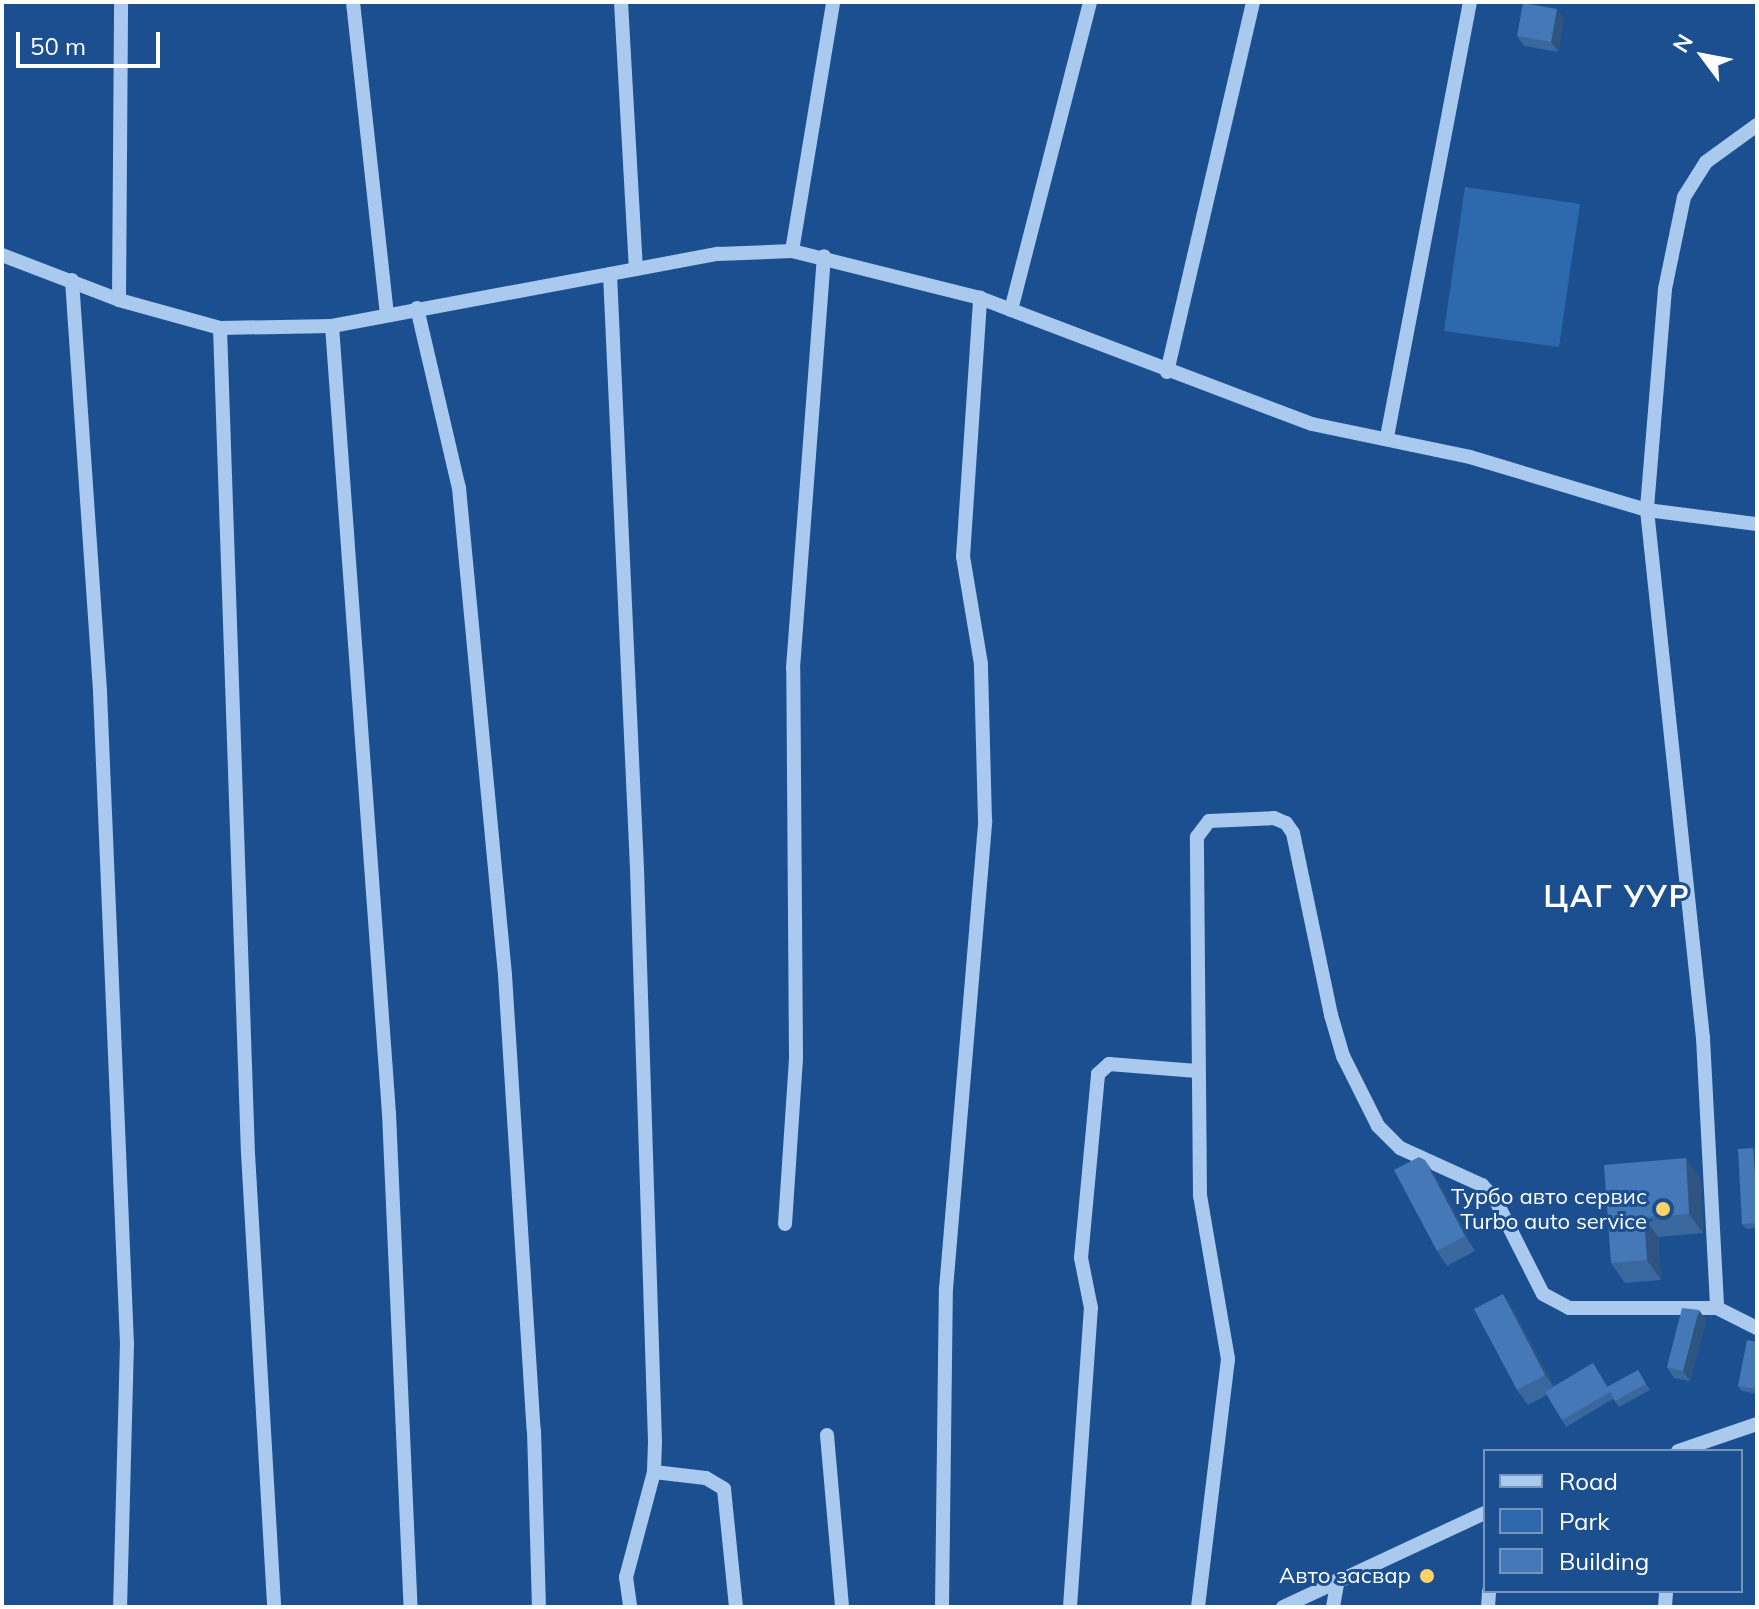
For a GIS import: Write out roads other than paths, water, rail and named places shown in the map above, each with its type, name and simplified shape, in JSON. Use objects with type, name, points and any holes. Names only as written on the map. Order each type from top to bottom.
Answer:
[{"type":"street","points":[[119,300],[121,2]]},
{"type":"street","points":[[353,2],[387,314]]},
{"type":"street","points":[[621,2],[636,269]]},
{"type":"street","points":[[792,251],[833,2]]},
{"type":"street","points":[[1011,310],[1090,2]]},
{"type":"street","points":[[1167,372],[1253,2]]},
{"type":"street","points":[[1387,437],[1470,2]]},
{"type":"street","points":[[1717,1308],[1703,1038],[1647,510],[1665,289],[1684,197],[1706,162],[1757,125]]},
{"type":"street","points":[[2,255],[119,300],[220,328],[332,326],[718,254],[792,251],[824,256],[980,298],[1167,372],[1312,424],[1387,437],[1647,510],[1757,524]]},
{"type":"street","points":[[785,1224],[796,1059],[793,668],[824,256]]},
{"type":"street","points":[[610,274],[637,869],[654,1472],[626,1577],[630,1607]]},
{"type":"street","points":[[72,280],[100,692],[127,1343],[120,1607]]},
{"type":"street","points":[[942,1607],[946,1289],[985,821],[981,664],[963,557],[980,298]]},
{"type":"street","points":[[417,308],[459,488],[502,943],[534,1430],[539,1607]]},
{"type":"street","points":[[332,326],[389,1113],[411,1607]]},
{"type":"street","points":[[220,328],[248,1153],[274,1607]]},
{"type":"street","points":[[1198,1607],[1228,1359],[1200,1196],[1197,837],[1209,821],[1274,818],[1286,823],[1293,833],[1343,1056],[1387,1139],[1482,1185],[1495,1199],[1543,1294],[1555,1304],[1717,1308],[1757,1328]]},
{"type":"street","points":[[1070,1607],[1091,1308],[1081,1258],[1098,1074],[1109,1064],[1197,1071]]},
{"type":"street","points":[[1684,1449],[1757,1424]]},
{"type":"street","points":[[827,1435],[842,1607]]},
{"type":"street","points":[[654,1472],[706,1478],[724,1489],[736,1607]]},
{"type":"street","points":[[1283,1607],[1483,1514]]},
{"type":"street","points":[[1333,1607],[1338,1579]]},
{"type":"place","name":"Турбо авто сервис Turbo auto service","points":[[1663,1209]]},
{"type":"place","name":"Авто засвар","points":[[1427,1576]]},
{"type":"district","name":"ЦАГ УУР","points":[[1617,896]]}]
